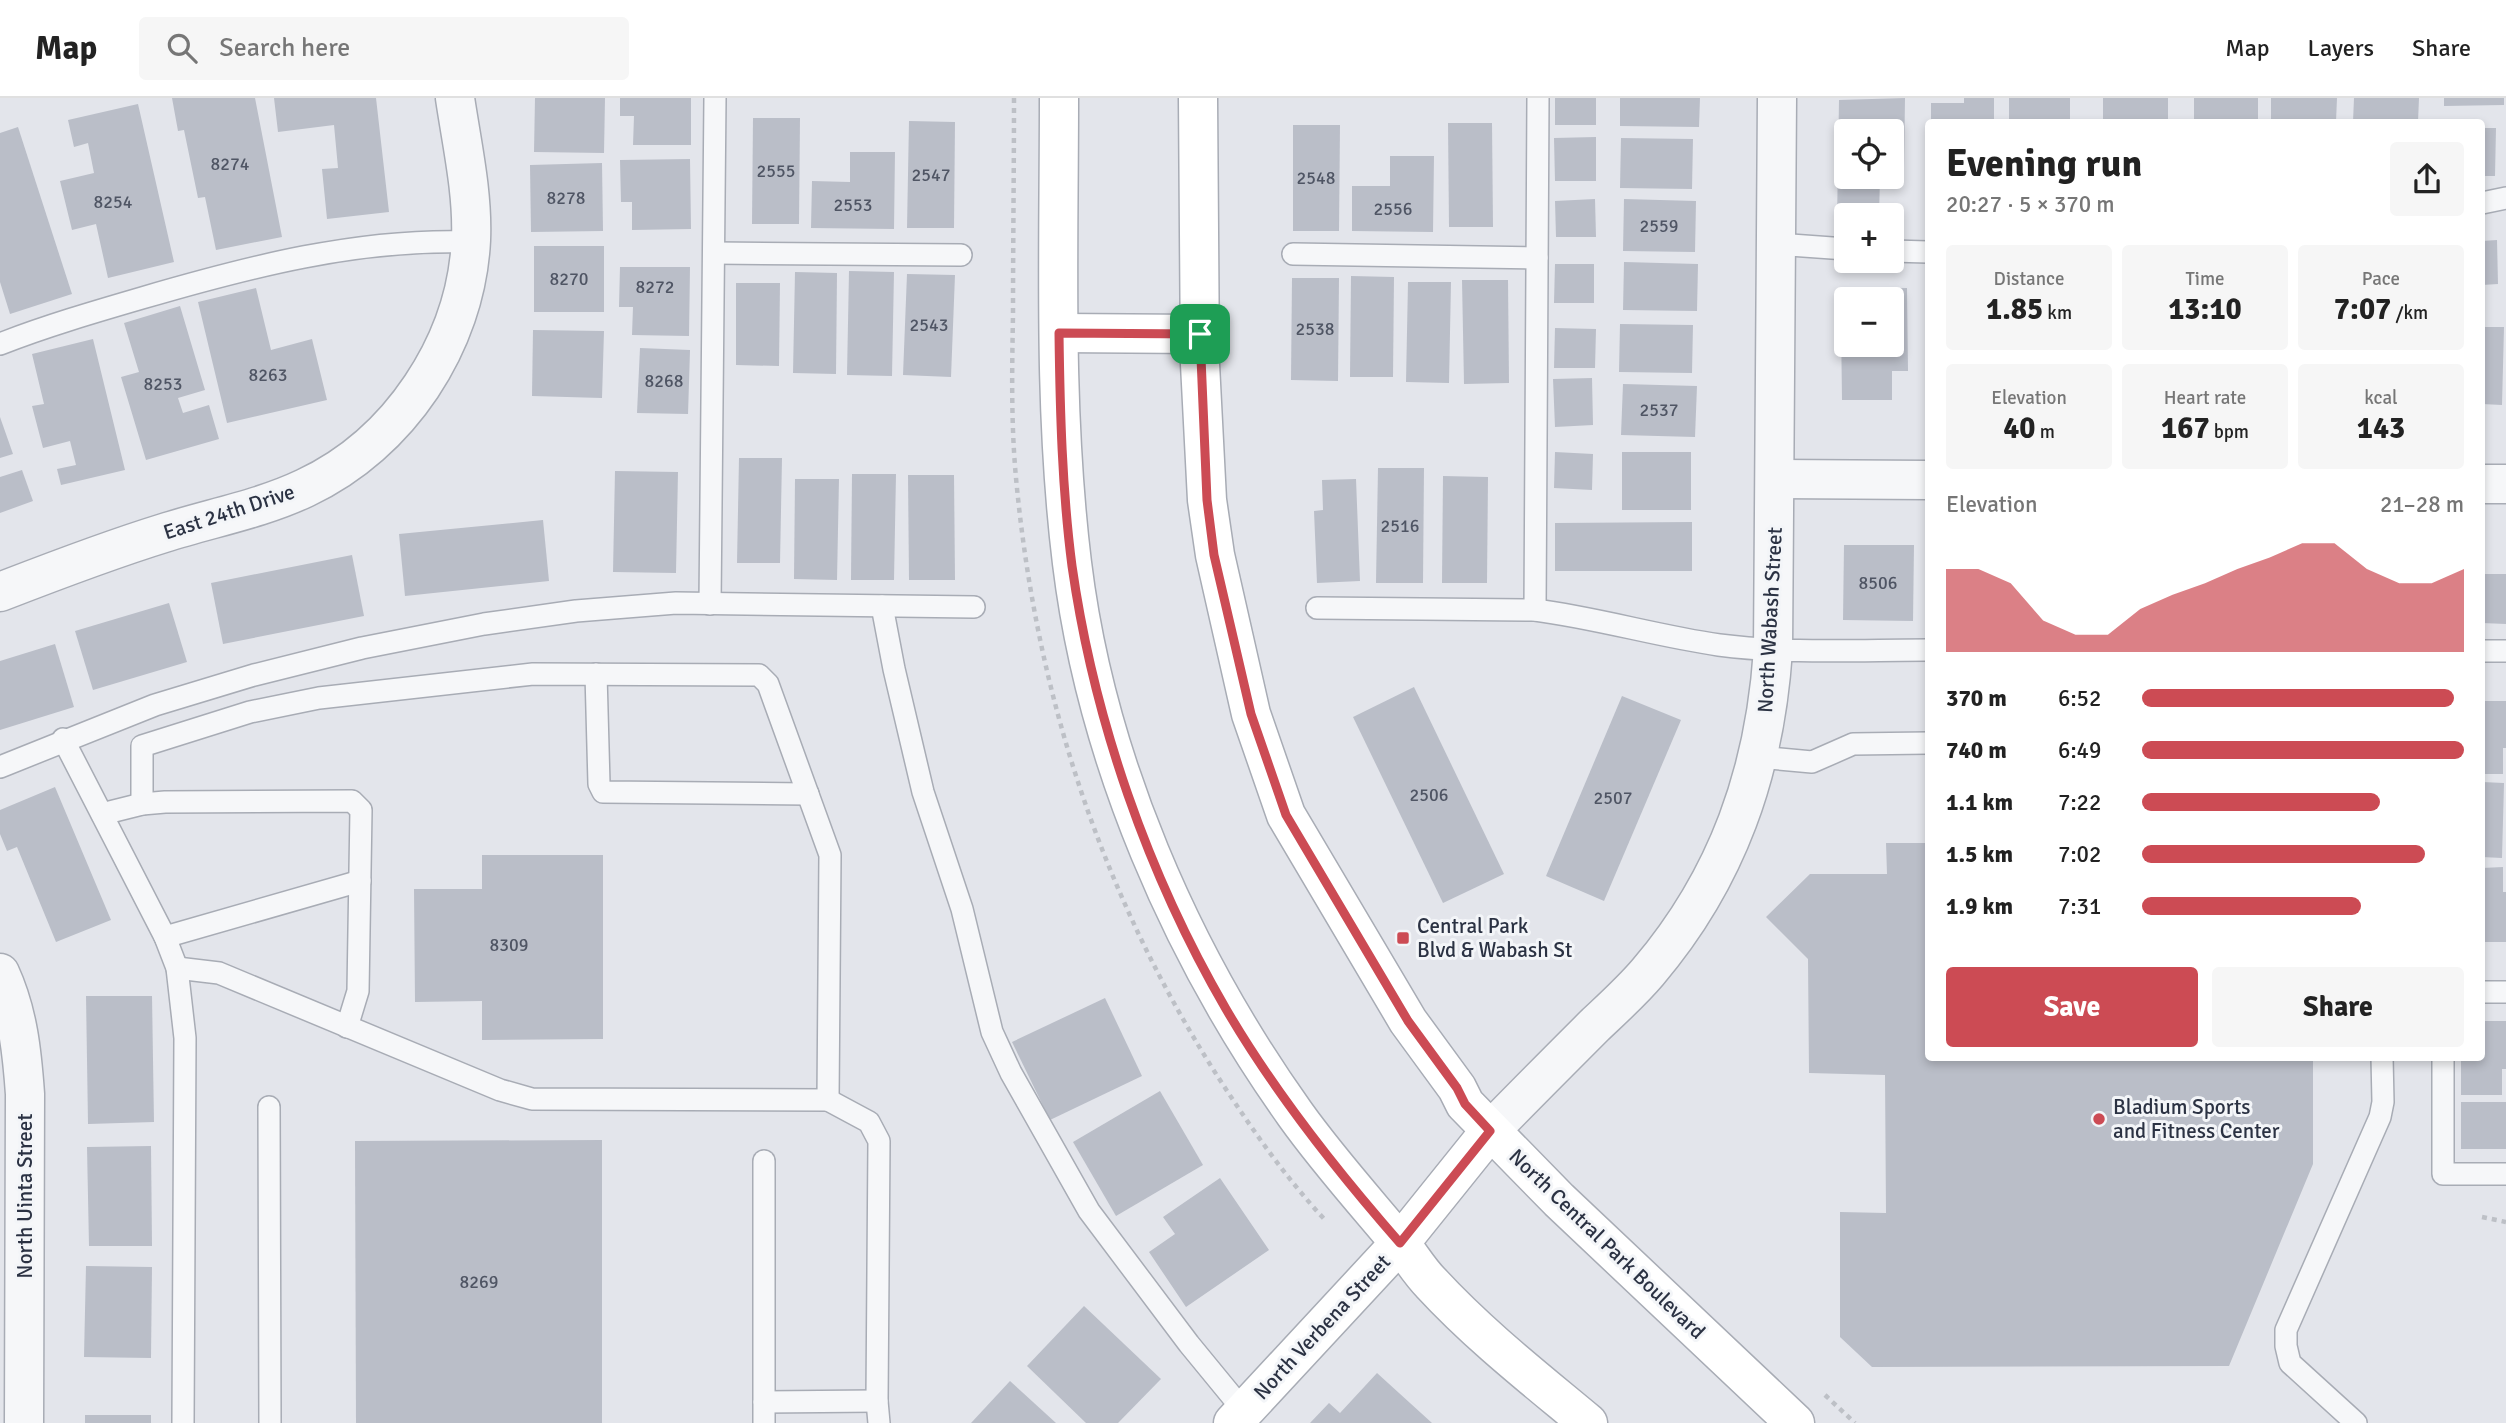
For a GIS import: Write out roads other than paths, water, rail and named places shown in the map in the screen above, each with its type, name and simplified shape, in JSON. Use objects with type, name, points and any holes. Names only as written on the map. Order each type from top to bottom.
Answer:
[{"type":"main road","points":[[1059,98],[1059,333],[1063,449],[1072,566],[1095,679],[1129,797],[1177,913],[1204,969],[1228,1012],[1295,1114],[1429,1281],[1492,1344],[1588,1423]]},
{"type":"main road","name":"North Central Park Boulevard","points":[[1198,98],[1200,334],[1207,500],[1214,555],[1251,714],[1286,815],[1408,1021],[1457,1088],[1465,1104],[1559,1200],[1796,1423]]},
{"type":"main road","points":[[1059,333],[1200,334]]},
{"type":"main road","name":"North Verbena Street","points":[[1239,1417],[1400,1243],[1490,1131]]},
{"type":"street","name":"East 24th Drive","points":[[0,592],[115,549],[284,497],[330,475],[357,456],[404,411],[441,355],[454,323],[464,285],[471,242],[468,184],[455,98]]},
{"type":"street","name":"North Wabash Street","points":[[1490,1131],[1647,973],[1675,937],[1693,911],[1723,856],[1742,814],[1758,757],[1767,711],[1773,650],[1777,98]]},
{"type":"street","points":[[1775,479],[1925,480]]},
{"type":"street","points":[[2485,484],[2506,484]]},
{"type":"street","name":"North Uinta Street","points":[[0,974],[22,1045],[25,1094],[12,1280],[24,1423]]},
{"type":"lane","points":[[710,604],[715,98]]},
{"type":"lane","points":[[1535,610],[1538,98]]},
{"type":"lane","points":[[2485,202],[2506,198]]},
{"type":"lane","points":[[0,344],[103,309],[195,282],[312,255],[388,244],[471,242]]},
{"type":"lane","points":[[1776,244],[1834,249]]},
{"type":"lane","points":[[1904,251],[1925,252]]},
{"type":"lane","points":[[714,253],[961,254]]},
{"type":"lane","points":[[1293,254],[1537,258]]},
{"type":"lane","points":[[0,766],[155,705],[254,675],[362,648],[484,624],[576,611],[676,603],[974,607]]},
{"type":"lane","points":[[882,606],[923,792],[962,909],[992,1032],[1011,1073],[1089,1211],[1189,1344],[1239,1417]]},
{"type":"lane","points":[[1317,608],[1535,610],[1570,614],[1713,644],[1773,650],[1925,650]]},
{"type":"lane","points":[[2485,651],[2506,651]]},
{"type":"lane","points":[[142,804],[142,746],[250,712],[319,698],[533,674],[760,675],[768,684],[830,855],[828,1100]]},
{"type":"lane","points":[[596,674],[599,785],[603,792],[808,794]]},
{"type":"lane","points":[[63,740],[165,937],[177,968],[185,1038],[183,1423]]},
{"type":"lane","points":[[1758,757],[1812,762],[1853,744],[1925,744]]},
{"type":"lane","points":[[102,814],[142,804],[352,801],[361,810],[358,991],[347,1027]]},
{"type":"lane","points":[[165,937],[360,881]]},
{"type":"lane","points":[[177,968],[219,973],[500,1090],[532,1099],[828,1100],[870,1122],[879,1141],[881,1161],[877,1401],[879,1423]]},
{"type":"lane","points":[[2485,992],[2506,992]]},
{"type":"lane","points":[[2356,1423],[2290,1363],[2286,1330],[2380,1116],[2383,1102],[2382,1061]]},
{"type":"lane","points":[[2444,1061],[2443,1174],[2506,1174]]},
{"type":"lane","points":[[269,1107],[270,1423]]},
{"type":"lane","points":[[764,1161],[764,1412],[877,1401]]},
{"type":"place","name":"Central Park Blvd & Wabash St","points":[[1403,938]]},
{"type":"place","name":"Bladium Sports and Fitness Center","points":[[2099,1119]]}]
